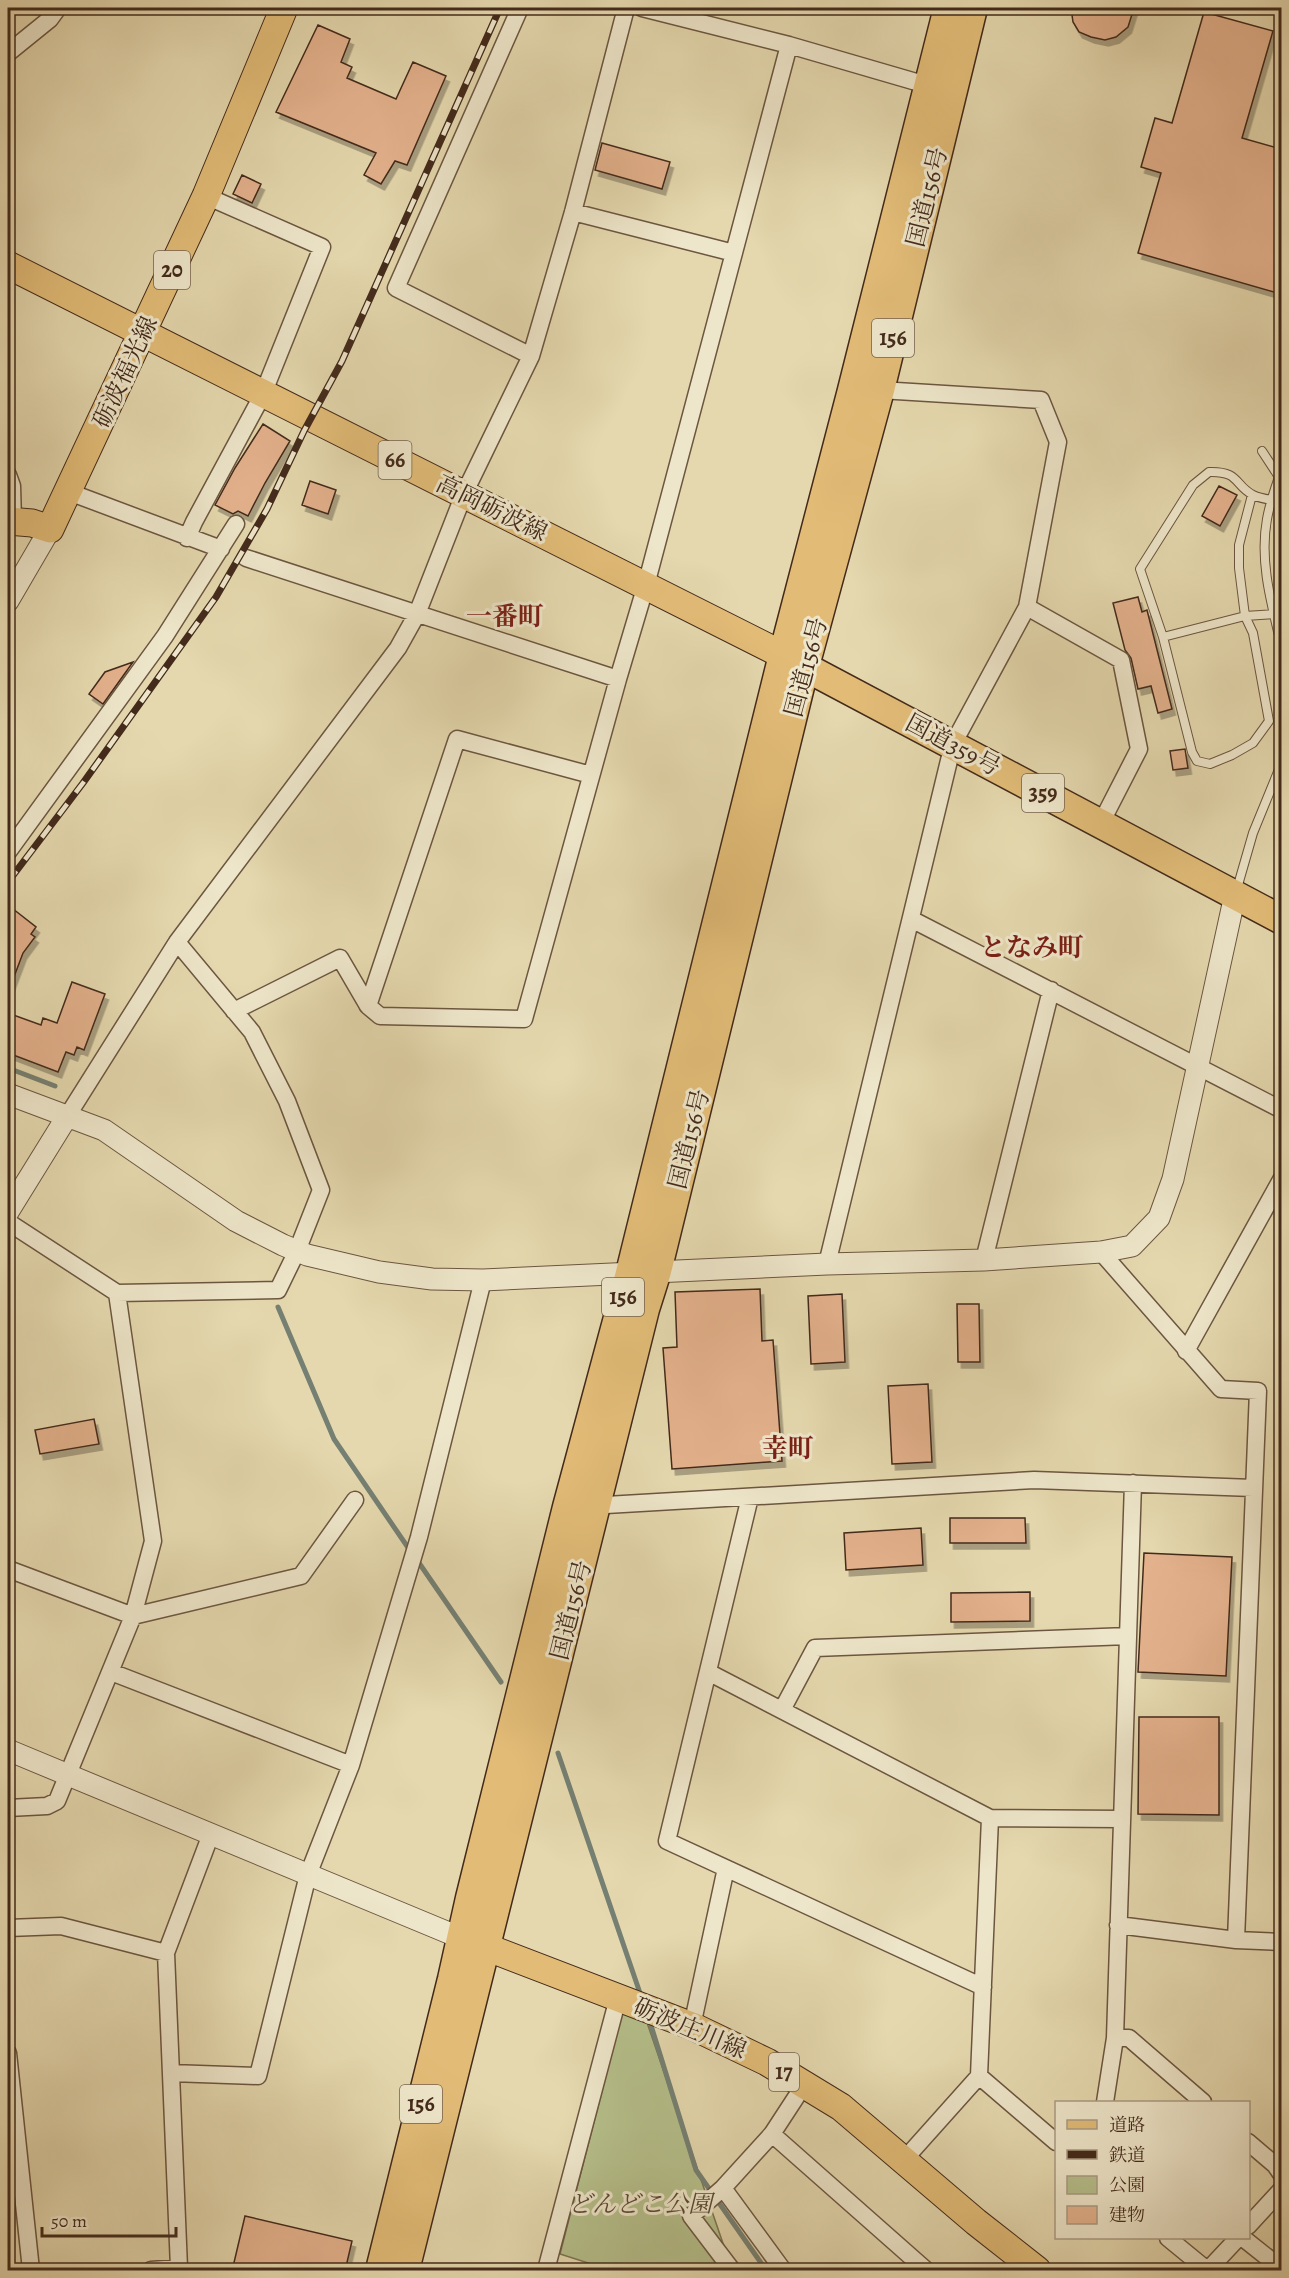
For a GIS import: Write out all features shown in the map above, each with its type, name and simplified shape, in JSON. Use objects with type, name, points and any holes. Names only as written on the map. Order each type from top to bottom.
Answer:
[{"type":"highway","name":"国道156号","points":[[405,2271],[567,1507],[644,1272],[794,661],[948,8]]},
{"type":"highway","name":"国道156号","points":[[794,661],[880,390],[973,8]]},
{"type":"highway","name":"国道359号","points":[[794,661],[1281,920]]},
{"type":"highway","name":"国道156号","points":[[380,2271],[598,1506],[645,1309],[644,1272]]},
{"type":"main road","name":"砺波福光線","points":[[50,529],[206,196],[284,8]]},
{"type":"main road","name":"高岡砺波線","points":[[8,265],[794,661]]},
{"type":"main road","points":[[10,521],[32,522],[50,529]]},
{"type":"main road","name":"砺波庄川線","points":[[474,1942],[692,2026],[768,2062],[841,2107],[1037,2271]]},
{"type":"street","points":[[8,53],[50,19],[58,8]]},
{"type":"street","points":[[520,8],[396,288],[531,356]]},
{"type":"street","points":[[8,1212],[177,942],[398,648],[417,615],[464,494],[531,356],[573,212],[626,8]]},
{"type":"street","points":[[642,8],[789,45],[930,86]]},
{"type":"street","points":[[234,1011],[340,958],[368,1006],[380,1016],[524,1019],[646,585],[789,45]]},
{"type":"street","points":[[187,538],[263,394],[322,247],[206,196]]},
{"type":"street","points":[[573,212],[734,253]]},
{"type":"street","points":[[827,1264],[953,744],[1027,607],[1058,442],[1041,400],[880,390]]},
{"type":"street","points":[[8,475],[12,486],[10,521]]},
{"type":"street","points":[[69,492],[221,549]]},
{"type":"street","points":[[8,852],[165,636],[236,524]]},
{"type":"street","points":[[8,601],[50,529]]},
{"type":"street","points":[[246,558],[618,679]]},
{"type":"street","points":[[1027,607],[1121,660],[1139,749],[1100,825]]},
{"type":"street","points":[[368,1006],[457,739],[591,776]]},
{"type":"street","points":[[8,1094],[104,1130],[236,1221],[297,1251],[380,1272],[432,1279],[483,1280],[827,1264],[984,1260],[1101,1252],[1132,1246],[1159,1218],[1173,1179],[1235,895]]},
{"type":"street","points":[[911,919],[1281,1110]]},
{"type":"street","points":[[8,1222],[117,1293],[278,1290],[297,1251],[321,1190],[287,1101],[252,1032],[177,942]]},
{"type":"street","points":[[984,1260],[1050,990]]},
{"type":"street","points":[[1186,1351],[1281,1179]]},
{"type":"street","points":[[1101,1252],[1221,1389],[1258,1391],[1236,1940]]},
{"type":"street","points":[[171,2073],[258,2076],[308,1875],[351,1765],[419,1537],[483,1280]]},
{"type":"street","points":[[8,1808],[47,1806],[57,1801],[133,1616],[153,1541],[117,1293]]},
{"type":"street","points":[[567,1507],[1034,1480],[1253,1488]]},
{"type":"street","points":[[1105,2101],[1114,2038],[1133,1484]]},
{"type":"street","points":[[750,1497],[667,1841],[983,1987]]},
{"type":"street","points":[[8,1569],[133,1616],[300,1576],[355,1500]]},
{"type":"street","points":[[782,1710],[815,1648],[1128,1636]]},
{"type":"street","points":[[111,1672],[351,1765]]},
{"type":"street","points":[[708,1672],[990,1818],[1122,1819]]},
{"type":"street","points":[[8,1750],[474,1942]]},
{"type":"street","points":[[903,2160],[979,2076],[990,1818]]},
{"type":"street","points":[[151,2271],[179,2268],[166,1953],[211,1834]]},
{"type":"street","points":[[692,2026],[726,1868]]},
{"type":"street","points":[[1118,1925],[1236,1940],[1281,1941]]},
{"type":"street","points":[[8,1928],[61,1926],[166,1953]]},
{"type":"street","points":[[546,2271],[618,1998]]},
{"type":"street","points":[[1114,2038],[1129,2038],[1201,2101]]},
{"type":"street","points":[[8,2053],[31,2271]]},
{"type":"street","points":[[979,2076],[1055,2141]]},
{"type":"street","points":[[732,2271],[691,2216],[723,2188],[772,2134],[804,2085]]},
{"type":"street","points":[[772,2134],[926,2271]]},
{"type":"street","points":[[1250,2144],[1275,2165],[1281,2175]]},
{"type":"street","points":[[723,2188],[783,2271]]},
{"type":"street","points":[[1250,2224],[1281,2189]]},
{"type":"street","points":[[1169,2239],[1208,2271],[1237,2239]]},
{"type":"street","points":[[1244,2239],[1281,2269]]},
{"type":"lane","points":[[1262,451],[1280,473],[1267,518],[1264,545],[1268,586],[1281,648]]},
{"type":"lane","points":[[1252,495],[1239,544],[1239,568],[1245,616],[1253,633],[1269,721],[1253,743],[1232,755],[1210,764],[1197,762],[1192,752],[1162,637],[1140,569],[1193,485],[1209,472],[1219,472],[1236,478],[1252,495],[1272,500]]},
{"type":"lane","points":[[1162,637],[1245,616],[1274,614]]},
{"type":"lane","points":[[1235,895],[1253,833],[1281,762]]},
{"type":"green space","name":"どんどこ公園","points":[[643,2011],[727,2255],[718,2270],[610,2270],[560,2254],[622,2013]]},
{"type":"building","points":[[1071,8],[1134,8],[1128,27],[1116,37],[1105,40],[1079,32],[1073,22]]},
{"type":"building","points":[[1204,12],[1273,31],[1242,138],[1281,149],[1281,294],[1138,253],[1161,173],[1141,167],[1155,118],[1172,123]]},
{"type":"building","points":[[318,25],[350,39],[341,62],[352,67],[347,78],[396,99],[413,62],[446,76],[407,165],[395,161],[381,184],[364,175],[376,153],[276,112]]},
{"type":"building","points":[[602,143],[670,162],[662,189],[595,170]]},
{"type":"building","points":[[242,175],[261,184],[252,203],[233,194]]},
{"type":"building","points":[[263,424],[290,441],[248,516],[238,511],[233,514],[215,505]]},
{"type":"building","points":[[310,481],[336,490],[328,514],[302,505]]},
{"type":"building","points":[[1219,486],[1237,495],[1220,526],[1202,516]]},
{"type":"building","points":[[1138,597],[1142,612],[1147,610],[1172,709],[1158,713],[1151,686],[1138,689],[1131,658],[1125,650],[1113,603]]},
{"type":"building","points":[[133,662],[103,704],[89,694],[105,672]]},
{"type":"building","points":[[1185,749],[1188,768],[1173,770],[1170,751]]},
{"type":"building","points":[[8,905],[36,927],[31,934],[35,937],[23,953],[9,990]]},
{"type":"building","points":[[72,982],[105,994],[84,1050],[77,1047],[74,1055],[66,1052],[58,1072],[8,1053],[8,1013],[41,1025],[43,1018],[57,1023]]},
{"type":"building","points":[[760,1289],[762,1341],[773,1340],[782,1461],[672,1469],[663,1348],[677,1347],[675,1292]]},
{"type":"building","points":[[842,1294],[845,1362],[811,1364],[808,1296]]},
{"type":"building","points":[[957,1304],[979,1304],[980,1362],[958,1362]]},
{"type":"building","points":[[928,1384],[932,1462],[892,1464],[888,1386]]},
{"type":"building","points":[[94,1419],[99,1444],[40,1454],[35,1430]]},
{"type":"building","points":[[950,1518],[1025,1518],[1026,1543],[950,1543]]},
{"type":"building","points":[[921,1528],[923,1565],[846,1570],[844,1533]]},
{"type":"building","points":[[1144,1553],[1232,1557],[1226,1676],[1138,1672]]},
{"type":"building","points":[[1030,1592],[1030,1621],[951,1622],[951,1593]]},
{"type":"building","points":[[1139,1717],[1219,1717],[1219,1815],[1138,1814]]},
{"type":"building","points":[[245,2216],[352,2241],[345,2271],[232,2271]]},
{"type":"waterway","points":[[8,1068],[55,1086]]},
{"type":"waterway","points":[[278,1307],[334,1439],[411,1552]]},
{"type":"waterway","points":[[417,1560],[501,1682]]},
{"type":"waterway","points":[[558,1753],[641,1996]]},
{"type":"waterway","points":[[649,2019],[696,2170],[766,2270]]},
{"type":"railway","points":[[8,882],[83,783],[216,597],[267,509],[304,431],[342,361],[500,8]]},
{"type":"district","name":"一番町","points":[[505,616]]},
{"type":"district","name":"となみ町","points":[[1032,947]]},
{"type":"district","name":"幸町","points":[[788,1448]]}]
